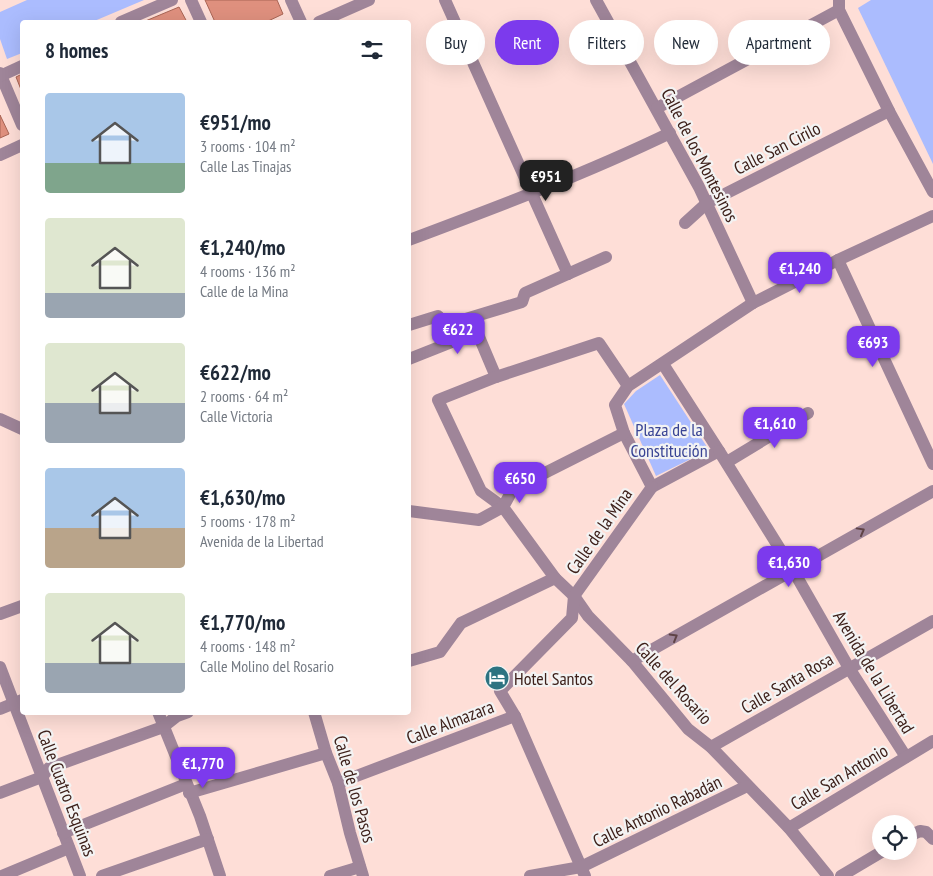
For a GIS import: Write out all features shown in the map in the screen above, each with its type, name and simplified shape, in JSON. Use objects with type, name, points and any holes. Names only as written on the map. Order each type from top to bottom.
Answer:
[{"type":"street","points":[[126,20],[172,0]]},
{"type":"street","points":[[191,0],[200,20]]},
{"type":"street","points":[[291,0],[300,20]]},
{"type":"street","points":[[324,20],[369,0]]},
{"type":"street","points":[[445,0],[568,274]]},
{"type":"street","name":"Calle de los Montesinos","points":[[596,0],[657,108],[707,203],[753,303]]},
{"type":"street","points":[[657,108],[839,5],[889,111],[933,192]]},
{"type":"street","points":[[20,67],[0,75],[20,120]]},
{"type":"street","name":"Calle San Cirilo","points":[[685,222],[707,203],[889,111]]},
{"type":"street","points":[[411,239],[619,158],[670,133]]},
{"type":"street","points":[[0,155],[20,146]]},
{"type":"street","points":[[663,364],[719,451],[652,487],[624,433],[615,406],[628,386],[753,303],[838,260],[933,216]]},
{"type":"street","points":[[411,324],[438,316],[446,325],[522,302],[525,292],[606,257]]},
{"type":"street","points":[[838,260],[933,464]]},
{"type":"street","points":[[468,317],[477,332],[496,377],[599,343],[628,386]]},
{"type":"street","points":[[411,358],[477,332]]},
{"type":"street","name":"Calle del Rosario","points":[[496,377],[438,400],[481,491],[503,507],[555,578],[574,596],[588,616],[632,661],[688,730],[711,747],[789,828],[828,876]]},
{"type":"street","points":[[727,462],[808,413]]},
{"type":"street","points":[[0,419],[20,428]]},
{"type":"street","points":[[411,511],[479,520],[503,507],[513,489],[624,433]]},
{"type":"street","name":"Avenida de la Libertad","points":[[719,451],[793,570],[849,668],[906,757]]},
{"type":"street","name":"Calle de la Mina","points":[[574,596],[652,487]]},
{"type":"street","points":[[632,661],[933,491]]},
{"type":"street","points":[[411,660],[440,652],[461,623],[555,578]]},
{"type":"street","name":"Calle Almazara","points":[[338,783],[515,716],[500,692],[572,618],[574,596]]},
{"type":"street","points":[[0,614],[20,607]]},
{"type":"street","name":"Calle Santa Rosa","points":[[711,747],[933,620]]},
{"type":"street","name":"Calle Cuatro Esquinas","points":[[0,667],[18,702]]},
{"type":"street","points":[[0,708],[18,702]]},
{"type":"street","name":"Calle Cuatro Esquinas","points":[[22,715],[42,777],[80,876]]},
{"type":"street","points":[[159,715],[208,839],[220,876]]},
{"type":"street","points":[[0,793],[42,777],[49,768],[163,727],[180,715]]},
{"type":"street","name":"Calle de los Pasos","points":[[315,715],[326,753],[338,783],[350,833],[362,871]]},
{"type":"street","points":[[515,716],[583,871]]},
{"type":"street","name":"Calle San Antonio","points":[[789,828],[933,741]]},
{"type":"street","points":[[63,832],[188,788],[326,753]]},
{"type":"street","name":"Calle Antonio Rabadán","points":[[530,876],[583,871],[747,786]]},
{"type":"street","points":[[917,832],[926,832],[933,838]]},
{"type":"street","points":[[102,876],[208,839]]},
{"type":"street","points":[[2,876],[69,848]]},
{"type":"street","points":[[841,876],[872,858]]},
{"type":"street","points":[[330,876],[362,871]]},
{"type":"green space","points":[[27,0],[144,0],[97,20],[20,20],[20,54],[7,59],[0,39],[0,12]]},
{"type":"green space","points":[[871,0],[933,0],[933,164],[858,8]]},
{"type":"green space","name":"Plaza de la Constitución","points":[[660,375],[709,450],[656,476],[624,404],[636,391]]},
{"type":"building","points":[[205,0],[277,0],[283,14],[270,20],[214,20]]},
{"type":"building","points":[[179,7],[186,20],[148,20]]},
{"type":"building","points":[[20,75],[20,87],[16,77]]},
{"type":"building","points":[[0,115],[9,134],[0,138]]},
{"type":"place","name":"Hotel Santos","points":[[497,678]]}]
